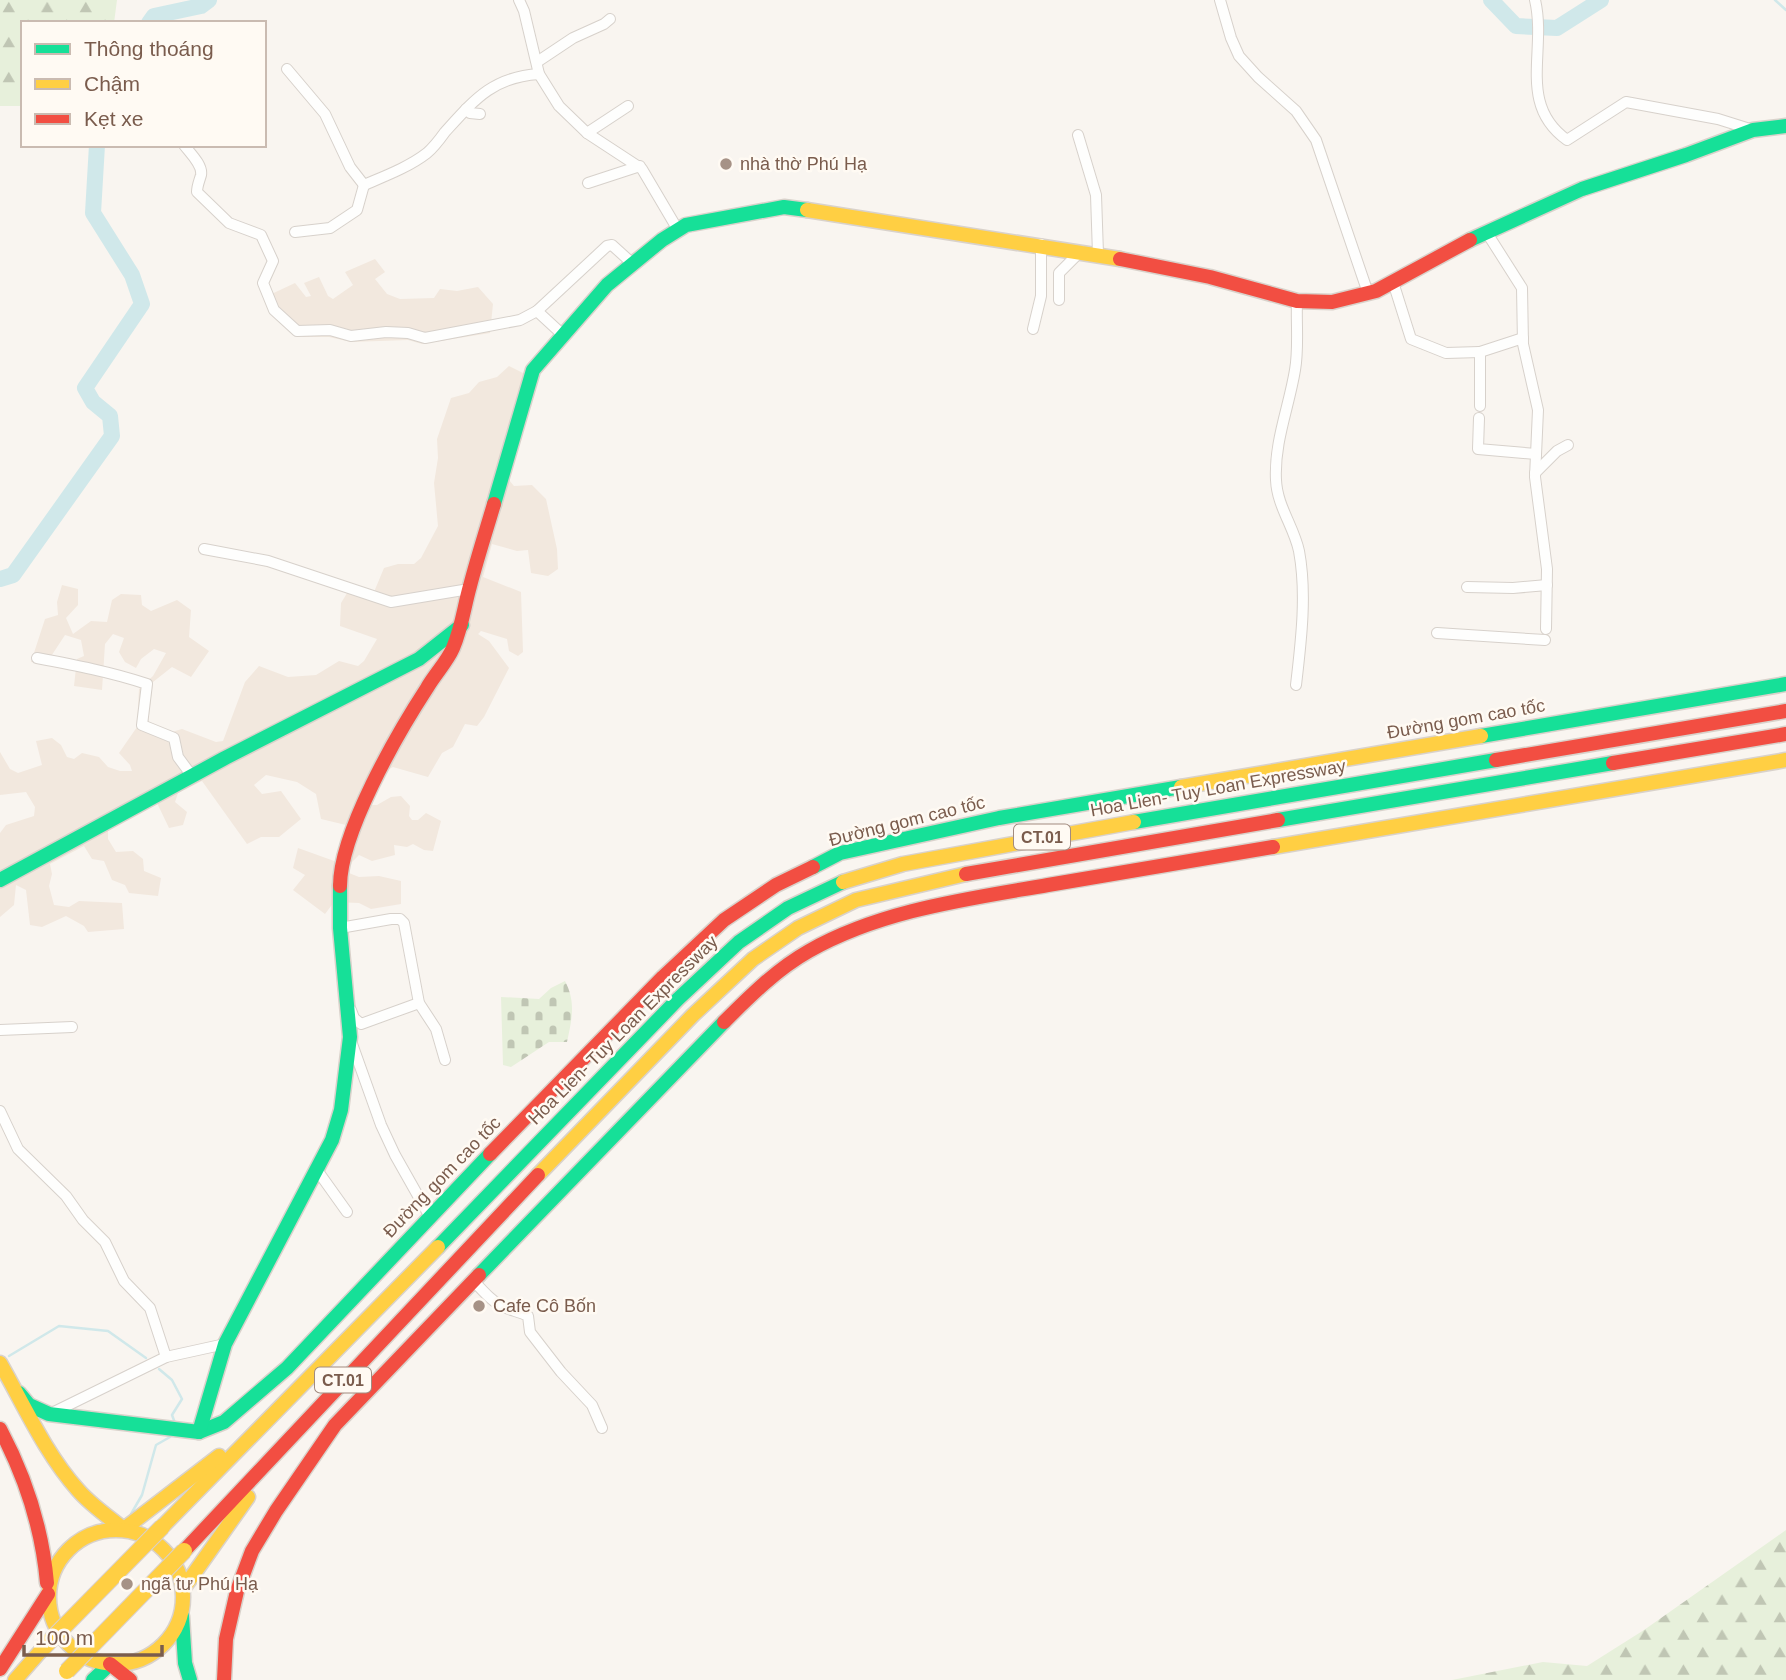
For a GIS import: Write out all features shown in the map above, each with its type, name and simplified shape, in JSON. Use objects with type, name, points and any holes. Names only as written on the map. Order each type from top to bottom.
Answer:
[{"type":"main road","points":[[13,1386],[29,1405],[49,1414],[199,1432],[225,1344],[332,1140],[341,1110],[350,1037],[340,928],[340,873],[350,834],[384,764],[426,689],[452,650],[463,624],[469,589],[533,370],[607,285],[662,240],[686,225],[784,207],[1041,244],[1210,277],[1297,301],[1332,302],[1368,293],[1393,282],[1487,233],[1582,190],[1753,130],[1786,126]]},
{"type":"main road","points":[[0,880],[192,776],[419,659],[463,624]]},
{"type":"main road","points":[[419,659],[436,659],[438,673]]},
{"type":"main road","name":"Đường gom cao tốc","points":[[199,1432],[224,1422],[287,1368],[663,977],[724,920],[776,885],[840,853],[999,818],[1786,684]]},
{"type":"main road","name":"Hoa Lien- Tuy Loan Expressway","points":[[15,1680],[44,1647],[678,999],[739,942],[788,908],[847,880],[903,864],[1000,845],[1786,711]]},
{"type":"main road","name":"CT.01","points":[[62,1675],[184,1551],[504,1210],[693,1015],[753,959],[798,928],[856,900],[1003,866],[1786,733]]},
{"type":"main road","points":[[224,1680],[226,1639],[237,1591],[253,1551],[276,1511],[335,1425],[707,1038],[769,980],[808,951],[863,925],[912,911],[1003,893],[1786,760]]},
{"type":"main road","points":[[183,1589],[244,1502],[504,1210]]},
{"type":"main road","points":[[124,1530],[221,1455],[437,1248]]},
{"type":"main road","points":[[0,1363],[71,1482],[97,1509],[124,1530]]},
{"type":"main road","points":[[0,1429],[16,1457],[35,1506],[46,1554],[51,1616],[61,1636],[76,1652],[96,1662],[110,1664],[139,1661],[159,1650],[174,1633],[182,1612]]},
{"type":"main road","points":[[0,1669],[48,1594],[53,1573],[64,1553],[81,1539],[102,1531],[124,1530],[145,1536],[164,1549],[177,1567],[183,1589],[185,1663],[190,1680]]},
{"type":"main road","points":[[93,1680],[110,1664]]},
{"type":"main road","points":[[110,1664],[130,1680]]},
{"type":"street","points":[[519,0],[539,74],[559,106],[587,133],[640,166],[677,230]]},
{"type":"street","points":[[1220,0],[1239,57],[1296,111],[1316,140],[1368,293]]},
{"type":"street","points":[[1535,0],[1539,16],[1536,85],[1540,106],[1552,129],[1567,140],[1626,102],[1718,119],[1753,130]]},
{"type":"street","points":[[537,62],[573,38],[610,19]]},
{"type":"street","points":[[286,69],[325,114],[351,167],[364,185]]},
{"type":"street","points":[[364,185],[402,168],[428,152],[480,95],[505,79],[539,74]]},
{"type":"street","points":[[587,133],[628,106]]},
{"type":"street","points":[[466,109],[470,113],[480,114]]},
{"type":"street","points":[[1079,135],[1096,195],[1098,254]]},
{"type":"street","points":[[186,147],[201,167],[197,192],[229,223],[261,235],[273,261],[263,283],[274,310],[297,331],[330,330],[351,336],[386,332],[408,333],[425,338],[520,320],[537,311],[607,246],[612,245],[633,264]]},
{"type":"street","points":[[588,183],[640,166]]},
{"type":"street","points":[[295,232],[330,228],[357,210],[364,185]]},
{"type":"street","points":[[1437,633],[1546,634],[1544,540],[1535,473],[1538,410],[1523,338],[1522,288],[1487,233]]},
{"type":"street","points":[[1033,329],[1041,296],[1041,244]]},
{"type":"street","points":[[1059,300],[1059,273],[1081,251]]},
{"type":"street","points":[[1393,282],[1411,339],[1446,353],[1480,352],[1523,338]]},
{"type":"street","points":[[1296,685],[1301,638],[1300,561],[1296,539],[1279,499],[1276,481],[1279,439],[1296,365],[1297,301]]},
{"type":"street","points":[[537,311],[563,335]]},
{"type":"street","points":[[1479,406],[1480,352]]},
{"type":"street","points":[[1479,418],[1478,449],[1536,454]]},
{"type":"street","points":[[1535,473],[1557,451],[1568,445]]},
{"type":"street","points":[[204,549],[268,561],[391,602],[469,589]]},
{"type":"street","points":[[1467,587],[1513,588],[1547,585]]},
{"type":"street","points":[[37,658],[91,668],[100,673],[147,684],[142,725],[174,738],[178,757],[192,776]]},
{"type":"street","points":[[340,928],[400,919],[404,923],[419,1003],[436,1029],[445,1060]]},
{"type":"street","points":[[346,1000],[361,1024],[419,1003]]},
{"type":"street","points":[[0,1030],[72,1027]]},
{"type":"street","points":[[350,1037],[386,1135],[430,1217]]},
{"type":"street","points":[[0,1111],[18,1149],[66,1196],[83,1220],[105,1242],[124,1281],[150,1308],[166,1357]]},
{"type":"street","points":[[317,1170],[347,1212]]},
{"type":"street","points":[[473,1280],[487,1296],[507,1309],[516,1309],[528,1316],[530,1332],[561,1372],[592,1405],[602,1428]]},
{"type":"street","points":[[49,1414],[166,1357],[225,1344]]},
{"type":"shaded area","points":[[375,259],[385,272],[375,279],[387,294],[400,299],[434,298],[440,289],[457,291],[478,287],[493,304],[490,333],[422,344],[408,340],[351,342],[329,337],[303,337],[277,320],[263,298],[295,283],[306,297],[311,296],[304,283],[319,277],[328,296],[333,299],[353,285],[345,272]]},
{"type":"shaded area","points":[[509,366],[537,380],[509,480],[514,486],[532,485],[546,499],[557,549],[558,569],[548,576],[531,573],[528,550],[517,551],[492,544],[483,577],[521,592],[523,652],[518,656],[509,651],[507,639],[481,631],[478,634],[489,641],[509,668],[484,717],[477,726],[465,724],[453,747],[442,753],[428,777],[393,767],[386,771],[372,805],[401,796],[410,806],[409,816],[412,820],[418,820],[426,813],[441,821],[433,851],[413,844],[407,847],[394,845],[395,855],[372,861],[359,855],[352,862],[349,873],[359,877],[379,876],[401,881],[401,904],[371,909],[359,903],[334,902],[325,914],[293,890],[305,875],[293,868],[298,848],[337,862],[346,825],[321,819],[316,794],[297,782],[266,775],[254,785],[262,794],[281,791],[301,819],[279,837],[261,837],[247,844],[202,781],[178,793],[175,802],[187,812],[183,825],[169,828],[157,803],[108,829],[108,839],[116,852],[133,851],[143,859],[144,871],[161,878],[158,896],[129,893],[125,885],[112,880],[104,861],[92,859],[84,846],[50,864],[52,874],[49,886],[54,905],[69,907],[79,901],[122,903],[124,929],[88,932],[84,926],[66,916],[42,927],[30,925],[26,890],[16,885],[14,905],[0,917],[0,833],[6,825],[34,816],[35,807],[26,792],[0,795],[0,752],[10,769],[18,773],[42,765],[36,741],[52,738],[61,745],[67,757],[74,759],[82,753],[99,757],[108,767],[132,771],[119,753],[137,727],[139,689],[153,676],[166,653],[154,649],[141,659],[136,668],[125,662],[119,652],[124,638],[113,634],[105,644],[102,690],[74,686],[77,659],[84,656],[81,640],[65,635],[46,664],[31,662],[45,619],[58,615],[57,602],[62,585],[78,589],[78,605],[66,618],[73,634],[91,621],[107,622],[112,600],[121,594],[141,595],[142,605],[151,611],[177,600],[191,610],[189,637],[209,651],[191,677],[172,667],[153,682],[148,724],[165,734],[182,729],[216,742],[223,741],[245,682],[259,666],[288,677],[316,675],[339,661],[358,666],[364,661],[377,639],[340,626],[341,603],[352,585],[374,592],[384,568],[398,564],[414,564],[421,558],[438,526],[434,483],[438,458],[437,439],[451,398],[469,393],[479,382],[497,377]]},
{"type":"green space","points":[[0,0],[117,0],[114,21],[21,21],[21,106],[0,106]]},
{"type":"green space","points":[[565,981],[572,1003],[567,1042],[549,1042],[511,1067],[503,1065],[501,997],[539,999],[551,988]]},
{"type":"green space","points":[[1786,1530],[1786,1680],[1452,1680],[1543,1662],[1587,1666],[1644,1630]]},
{"type":"waterway","points":[[150,21],[154,16],[201,6],[209,0]]},
{"type":"waterway","points":[[1491,0],[1516,26],[1557,28],[1601,0]]},
{"type":"waterway","points":[[1775,0],[1786,10]]},
{"type":"waterway","points":[[0,579],[13,575],[112,436],[110,416],[93,402],[85,388],[142,304],[132,275],[93,213],[97,147]]},
{"type":"waterway","points":[[9,1356],[59,1326],[108,1331],[146,1358]]},
{"type":"waterway","points":[[159,1369],[172,1380],[182,1399],[172,1415],[175,1423]]},
{"type":"waterway","points":[[131,1514],[142,1495],[156,1445],[170,1437]]},
{"type":"traffic: fast","points":[[1470,240],[1582,189],[1753,130],[1786,126]]},
{"type":"traffic: fast","points":[[494,504],[533,370],[607,285],[662,240],[686,225],[784,207],[807,210]]},
{"type":"traffic: fast","points":[[0,880],[225,758],[419,659],[462,625]]},
{"type":"traffic: fast","points":[[1481,736],[1786,684]]},
{"type":"traffic: fast","points":[[1134,822],[1496,760]]},
{"type":"traffic: fast","points":[[1278,820],[1613,763]]},
{"type":"traffic: fast","points":[[813,867],[840,853],[999,818],[1181,787]]},
{"type":"traffic: fast","points":[[438,1247],[678,999],[739,942],[788,908],[843,882]]},
{"type":"traffic: fast","points":[[199,1432],[225,1344],[332,1140],[341,1110],[350,1037],[340,928],[340,886]]},
{"type":"traffic: fast","points":[[479,1275],[724,1022]]},
{"type":"traffic: fast","points":[[19,1393],[29,1405],[49,1414],[199,1432],[224,1422],[287,1368],[490,1154]]},
{"type":"traffic: fast","points":[[182,1616],[185,1663],[190,1680]]},
{"type":"traffic: fast","points":[[93,1680],[110,1664]]},
{"type":"traffic: slow","points":[[807,210],[1120,259]]},
{"type":"traffic: slow","points":[[1181,787],[1481,736]]},
{"type":"traffic: slow","points":[[1273,847],[1786,760]]},
{"type":"traffic: slow","points":[[843,882],[903,864],[1134,822]]},
{"type":"traffic: slow","points":[[538,1175],[693,1015],[753,959],[798,928],[856,900],[966,874]]},
{"type":"traffic: slow","points":[[162,1527],[438,1247]]},
{"type":"traffic: slow","points":[[0,1363],[45,1445],[66,1476],[88,1501],[124,1529]]},
{"type":"traffic: slow","points":[[124,1529],[219,1456]]},
{"type":"traffic: slow","points":[[183,1589],[248,1497]]},
{"type":"traffic: slow","points":[[44,1647],[162,1527]]},
{"type":"traffic: slow","points":[[116,1530],[142,1535],[164,1549],[178,1571],[183,1597],[178,1623],[164,1645],[142,1659],[116,1664],[90,1659],[68,1645],[54,1623],[49,1597],[54,1571],[68,1549],[90,1535],[116,1530]]},
{"type":"traffic: slow","points":[[67,1671],[184,1551]]},
{"type":"traffic: slow","points":[[15,1680],[44,1647]]},
{"type":"traffic: jam","points":[[1120,259],[1210,277],[1297,301],[1332,302],[1376,291],[1470,240]]},
{"type":"traffic: jam","points":[[340,886],[349,839],[372,784],[401,731],[453,648],[494,504]]},
{"type":"traffic: jam","points":[[1496,760],[1786,711]]},
{"type":"traffic: jam","points":[[1613,763],[1786,734]]},
{"type":"traffic: jam","points":[[966,874],[1278,820]]},
{"type":"traffic: jam","points":[[724,1022],[764,984],[797,958],[865,925],[987,895],[1273,847]]},
{"type":"traffic: jam","points":[[490,1154],[663,977],[724,920],[776,885],[813,867]]},
{"type":"traffic: jam","points":[[184,1551],[538,1175]]},
{"type":"traffic: jam","points":[[224,1680],[226,1639],[237,1591],[252,1551],[276,1511],[335,1425],[479,1275]]},
{"type":"traffic: jam","points":[[0,1429],[18,1466],[31,1503],[41,1542],[47,1583]]},
{"type":"traffic: jam","points":[[0,1669],[48,1594]]},
{"type":"traffic: jam","points":[[110,1664],[130,1680]]},
{"type":"place","name":"nhà thờ Phú Hạ","points":[[726,164]]},
{"type":"place","name":"Cafe Cô Bốn","points":[[479,1306]]},
{"type":"place","name":"ngã tư Phú Hạ","points":[[127,1584]]}]
